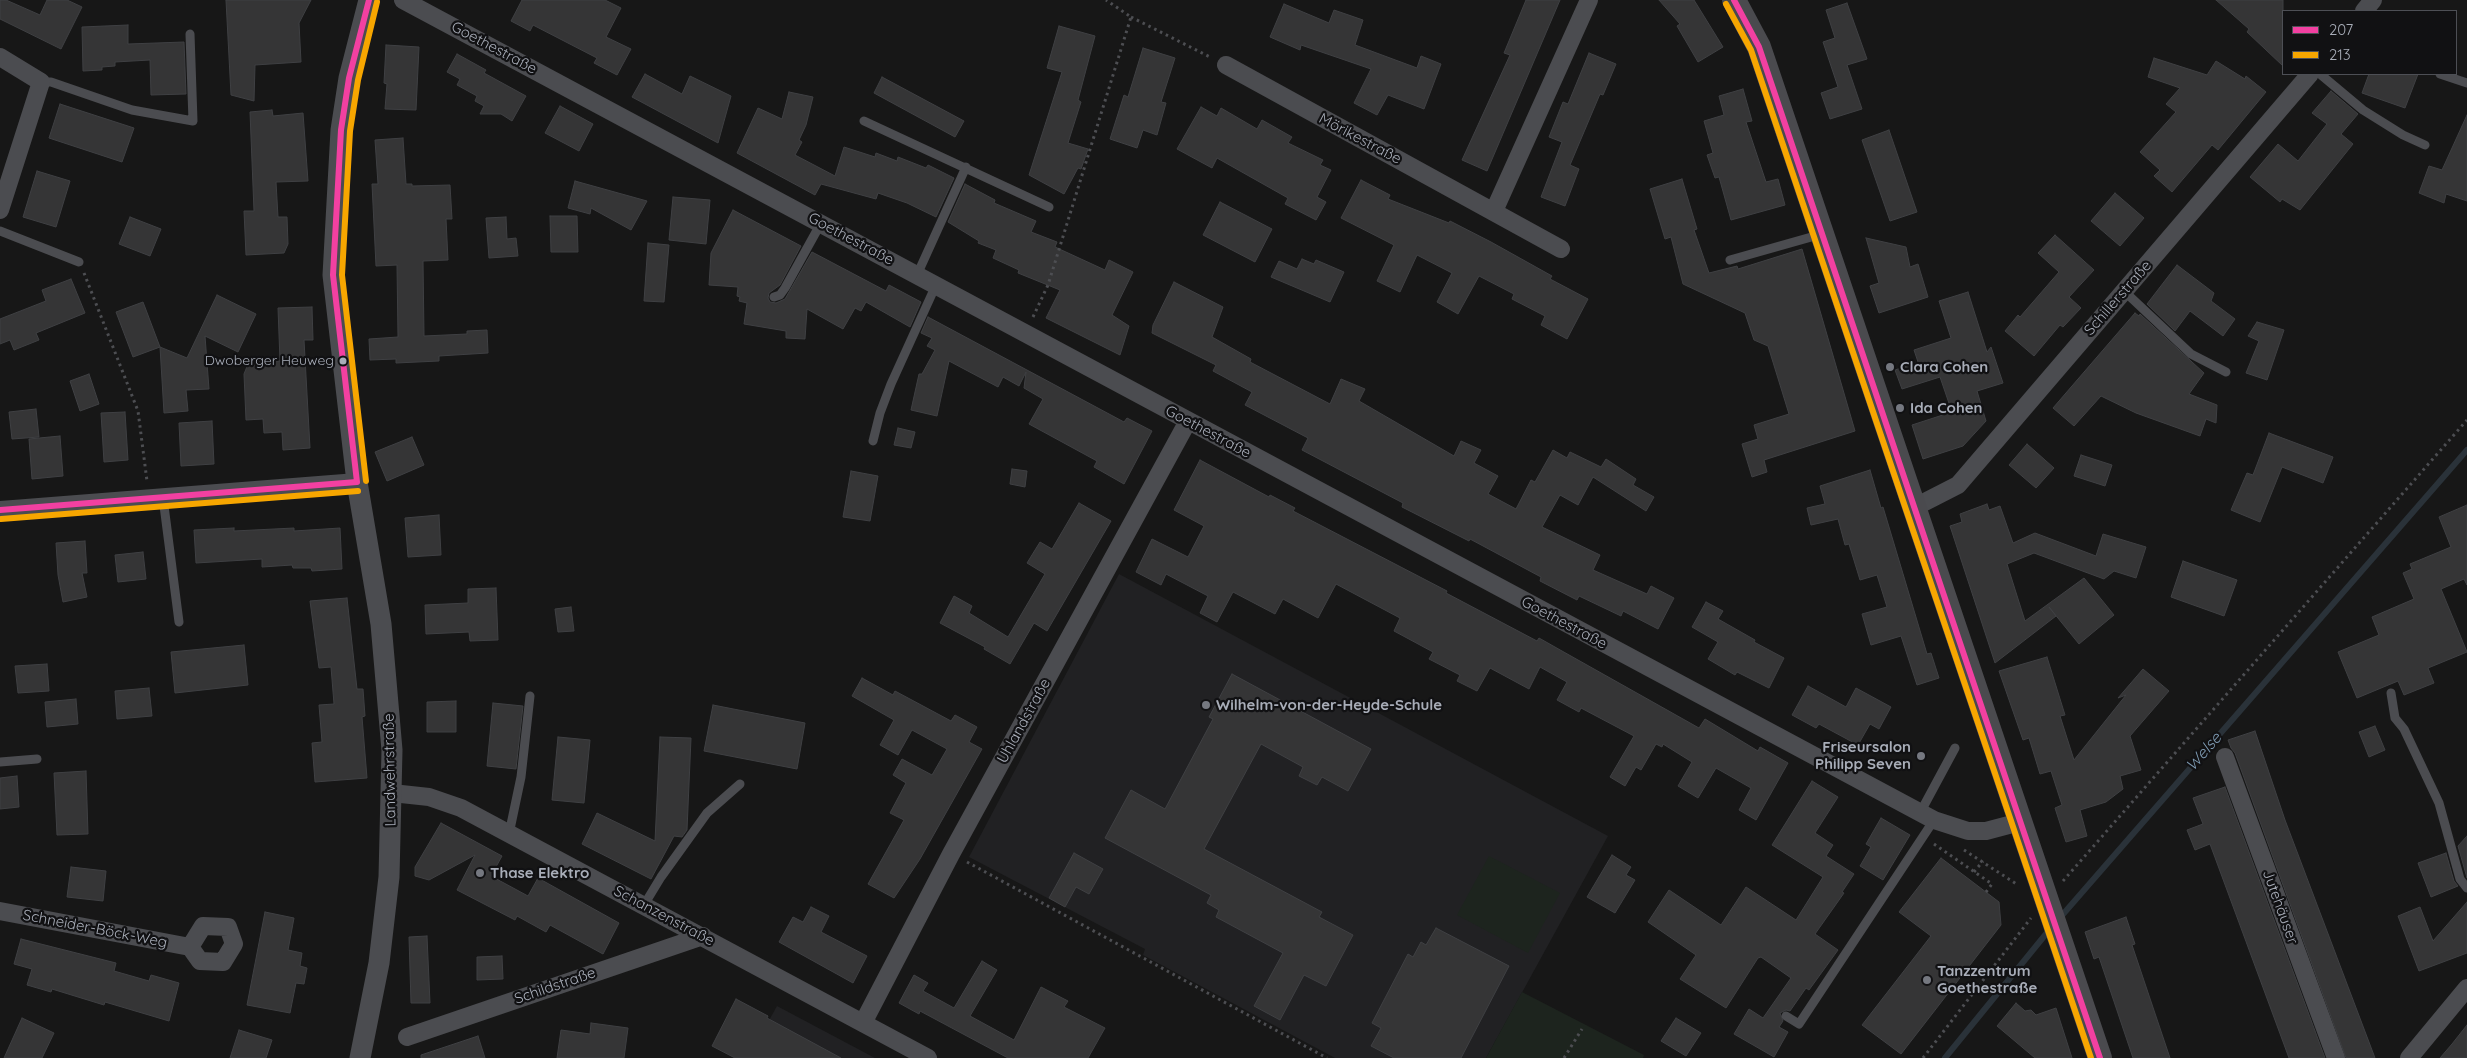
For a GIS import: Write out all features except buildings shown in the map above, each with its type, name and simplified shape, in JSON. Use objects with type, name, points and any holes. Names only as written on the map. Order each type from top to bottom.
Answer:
[{"type":"main road","points":[[1734,0],[1759,47],[2020,822],[2048,899],[2100,1058]]},
{"type":"street","name":"Landwehrstraße","points":[[360,1058],[380,953],[389,876],[392,750],[381,624],[357,482],[333,275],[341,130],[349,78],[369,0]]},
{"type":"street","name":"Goethestraße","points":[[403,0],[1927,816],[1968,831],[1986,831],[2020,822]]},
{"type":"street","points":[[1494,211],[1589,0]]},
{"type":"street","points":[[2365,10],[2373,0]]},
{"type":"street","points":[[0,57],[41,82],[0,210]]},
{"type":"street","name":"Mörikestraße","points":[[1226,65],[1562,248]]},
{"type":"street","name":"Schillerstraße","points":[[1915,507],[1958,485],[2309,75]]},
{"type":"street","name":"Uhlandstraße","points":[[863,1023],[951,854],[1188,421]]},
{"type":"street","points":[[0,510],[357,482]]},
{"type":"street","name":"Jutehäuser","points":[[2225,757],[2336,1058]]},
{"type":"street","name":"Schanzenstraße","points":[[392,793],[429,797],[460,808],[703,936],[928,1058]]},
{"type":"street","name":"Schneider-Böck-Weg","points":[[0,912],[190,947]]},
{"type":"street","name":"Schildstraße","points":[[407,1037],[703,936]]},
{"type":"street","points":[[2410,1058],[2467,988]]},
{"type":"lane","points":[[41,82],[51,82],[132,110],[193,121],[190,34]]},
{"type":"lane","points":[[2321,75],[2363,110],[2403,135],[2425,145]]},
{"type":"lane","points":[[2443,75],[2467,83]]},
{"type":"lane","points":[[864,121],[1049,207]]},
{"type":"lane","points":[[917,275],[966,167]]},
{"type":"lane","points":[[774,297],[780,295],[785,288],[821,223]]},
{"type":"lane","points":[[0,231],[79,262]]},
{"type":"lane","points":[[1730,260],[1822,234]]},
{"type":"lane","points":[[873,441],[880,413],[891,384],[936,285]]},
{"type":"lane","points":[[2124,291],[2191,354],[2226,372]]},
{"type":"lane","points":[[156,498],[179,622]]},
{"type":"lane","points":[[2391,693],[2395,718],[2404,729],[2439,803],[2460,879],[2467,888]]},
{"type":"lane","points":[[509,834],[520,786],[530,696]]},
{"type":"lane","points":[[1786,1016],[1799,1024],[1927,816],[1955,748]]},
{"type":"lane","points":[[0,762],[37,759]]},
{"type":"lane","points":[[644,905],[661,877],[707,814],[740,784]]},
{"type":"path","points":[[1106,0],[1131,18],[1226,65]]},
{"type":"path","points":[[1025,333],[1048,285],[1131,18]]},
{"type":"path","points":[[79,262],[138,411],[156,498]]},
{"type":"path","points":[[1923,1058],[2048,899],[2467,420]]},
{"type":"path","points":[[1933,843],[1992,884],[1986,892]]},
{"type":"path","points":[[951,854],[1327,1058]]},
{"type":"path","points":[[1974,872],[1983,861],[2024,889]]},
{"type":"path","points":[[1564,1058],[1582,1029]]},
{"type":"shaded area","name":"Wilhelm-von-der-Heyde-Schule","points":[[1119,574],[1608,836],[1486,1058],[1335,1058],[1143,955],[1145,949],[969,857]]},
{"type":"shaded area","points":[[1489,856],[1560,893],[1528,953],[1457,915]]},
{"type":"shaded area","points":[[1522,992],[1644,1055],[1643,1058],[1486,1058]]},
{"type":"shaded area","points":[[777,1006],[875,1058],[748,1058]]},
{"type":"waterway","name":"Welse","points":[[2058,920],[2467,450]]},
{"type":"waterway","name":"Welse","points":[[1945,1058],[2050,929]]},
{"type":"transit line","name":"207","points":[[357,482],[333,275],[341,130],[349,78],[369,0]]},
{"type":"transit line","name":"207","points":[[1734,0],[1759,47],[2100,1058]]},
{"type":"transit line","name":"213","points":[[366,481],[342,275],[350,131],[358,80],[377,2]]},
{"type":"transit line","name":"213","points":[[1726,4],[1751,50],[2091,1058]]},
{"type":"transit line","name":"207","points":[[0,510],[357,482]]},
{"type":"transit line","name":"213","points":[[1,519],[358,491]]},
{"type":"place","name":"Dwoberger Heuweg","points":[[343,361]]},
{"type":"place","name":"Clara Cohen","points":[[1890,367]]},
{"type":"place","name":"Ida Cohen","points":[[1900,408]]},
{"type":"place","name":"Wilhelm-von-der-Heyde-Schule","points":[[1206,705]]},
{"type":"place","name":"Friseursalon Philipp Seven","points":[[1921,756]]},
{"type":"place","name":"Thase Elektro","points":[[480,873]]},
{"type":"place","name":"Tanzzentrum Goethestraße","points":[[1927,980]]}]
